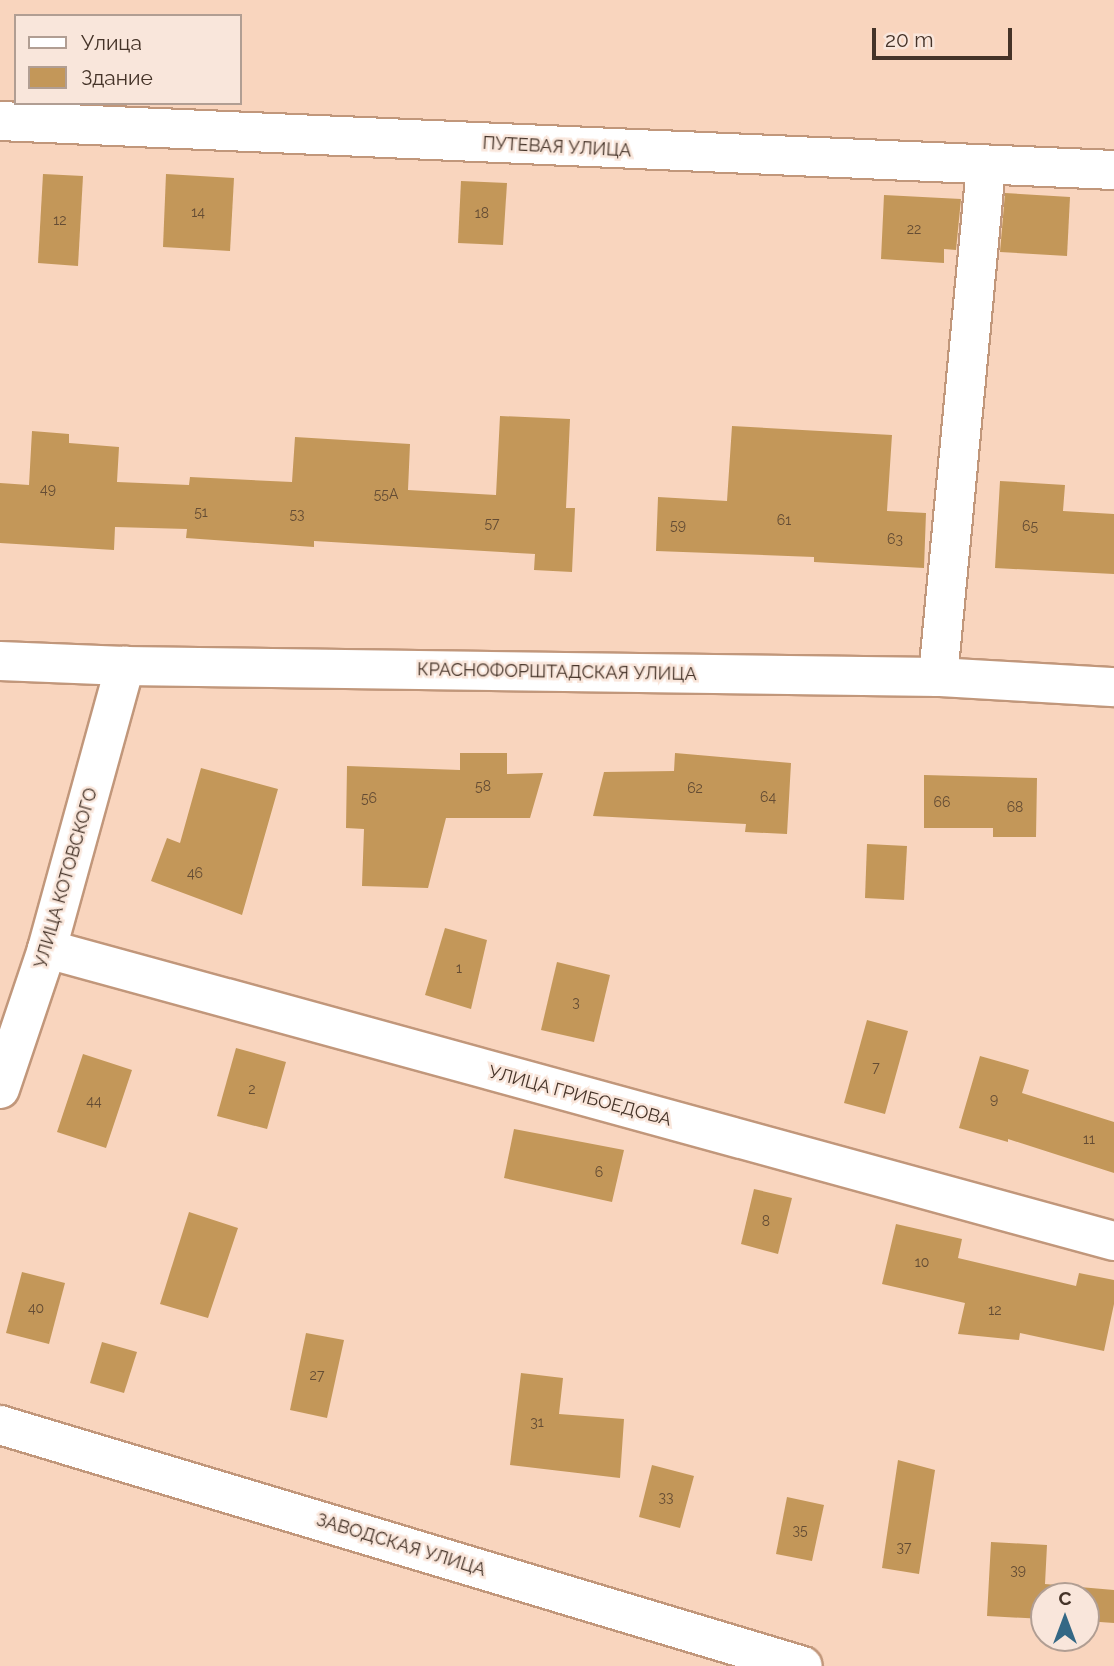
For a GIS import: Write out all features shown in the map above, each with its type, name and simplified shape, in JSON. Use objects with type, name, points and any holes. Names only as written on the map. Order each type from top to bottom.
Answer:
[{"type":"street","name":"ПУТЕВАЯ УЛИЦА","points":[[0,121],[986,167],[1114,170]]},
{"type":"street","points":[[938,677],[986,167]]},
{"type":"street","name":"КРАСНОФОРШТАДСКАЯ УЛИЦА","points":[[0,661],[125,666],[938,677],[1114,687]]},
{"type":"street","name":"УЛИЦА КОТОВСКОГО","points":[[0,1089],[47,949],[125,666]]},
{"type":"street","name":"УЛИЦА ГРИБОЕДОВА","points":[[47,949],[1114,1241]]},
{"type":"street","name":"ЗАВОДСКАЯ УЛИЦА","points":[[0,1425],[803,1666]]},
{"type":"building","points":[[43,174],[83,176],[78,266],[38,263]]},
{"type":"building","points":[[166,174],[234,178],[230,251],[163,247]]},
{"type":"building","points":[[461,181],[507,183],[503,245],[458,243]]},
{"type":"building","points":[[1005,193],[1070,197],[1067,256],[1000,252]]},
{"type":"building","points":[[884,195],[961,199],[956,250],[944,249],[944,263],[881,259]]},
{"type":"building","points":[[500,416],[570,419],[566,508],[575,508],[572,572],[534,570],[535,554],[314,541],[314,547],[186,538],[187,529],[115,527],[114,550],[0,543],[0,483],[29,485],[32,431],[69,434],[69,443],[119,447],[117,482],[189,485],[190,477],[292,482],[295,437],[410,444],[408,490],[496,495]]},
{"type":"building","points":[[732,426],[892,435],[887,511],[926,513],[924,568],[814,562],[814,557],[656,551],[658,497],[727,501]]},
{"type":"building","points":[[1000,481],[1065,485],[1063,511],[1114,514],[1114,574],[995,568]]},
{"type":"building","points":[[460,753],[507,753],[507,774],[543,773],[530,818],[446,818],[428,888],[362,886],[364,829],[346,828],[347,766],[460,770]]},
{"type":"building","points":[[675,753],[791,763],[787,834],[745,832],[746,824],[593,816],[604,772],[674,771]]},
{"type":"building","points":[[201,768],[278,789],[242,915],[151,881],[167,838],[180,843]]},
{"type":"building","points":[[924,775],[1037,778],[1036,837],[993,837],[993,828],[924,828]]},
{"type":"building","points":[[867,844],[907,846],[904,900],[865,898]]},
{"type":"building","points":[[445,928],[487,940],[471,1009],[425,995]]},
{"type":"building","points":[[557,962],[610,975],[594,1042],[541,1030]]},
{"type":"building","points":[[867,1020],[908,1031],[885,1114],[844,1103]]},
{"type":"building","points":[[236,1048],[286,1062],[267,1129],[217,1116]]},
{"type":"building","points":[[83,1054],[132,1070],[106,1148],[57,1132]]},
{"type":"building","points":[[980,1056],[1029,1070],[1022,1093],[1114,1122],[1114,1173],[1008,1139],[1008,1142],[959,1128]]},
{"type":"building","points":[[514,1129],[624,1150],[612,1202],[504,1178]]},
{"type":"building","points":[[754,1189],[792,1198],[778,1254],[741,1244]]},
{"type":"building","points":[[189,1212],[238,1228],[208,1318],[160,1304]]},
{"type":"building","points":[[896,1224],[962,1239],[958,1258],[1076,1286],[1079,1273],[1114,1280],[1114,1304],[1104,1351],[1020,1333],[1019,1340],[958,1334],[965,1303],[882,1284]]},
{"type":"building","points":[[22,1272],[65,1283],[49,1344],[6,1333]]},
{"type":"building","points":[[306,1333],[344,1340],[327,1418],[290,1410]]},
{"type":"building","points":[[102,1342],[137,1352],[124,1393],[90,1383]]},
{"type":"building","points":[[521,1373],[563,1378],[559,1414],[624,1419],[620,1478],[510,1465]]},
{"type":"building","points":[[898,1460],[935,1470],[919,1574],[882,1568]]},
{"type":"building","points":[[652,1465],[694,1476],[680,1528],[639,1517]]},
{"type":"building","points":[[787,1497],[824,1505],[812,1561],[776,1554]]},
{"type":"building","points":[[991,1542],[1047,1545],[1045,1582],[1030,1582],[1030,1618],[987,1616]]},
{"type":"building","points":[[1100,1589],[1114,1590],[1114,1623],[1100,1622]]}]
